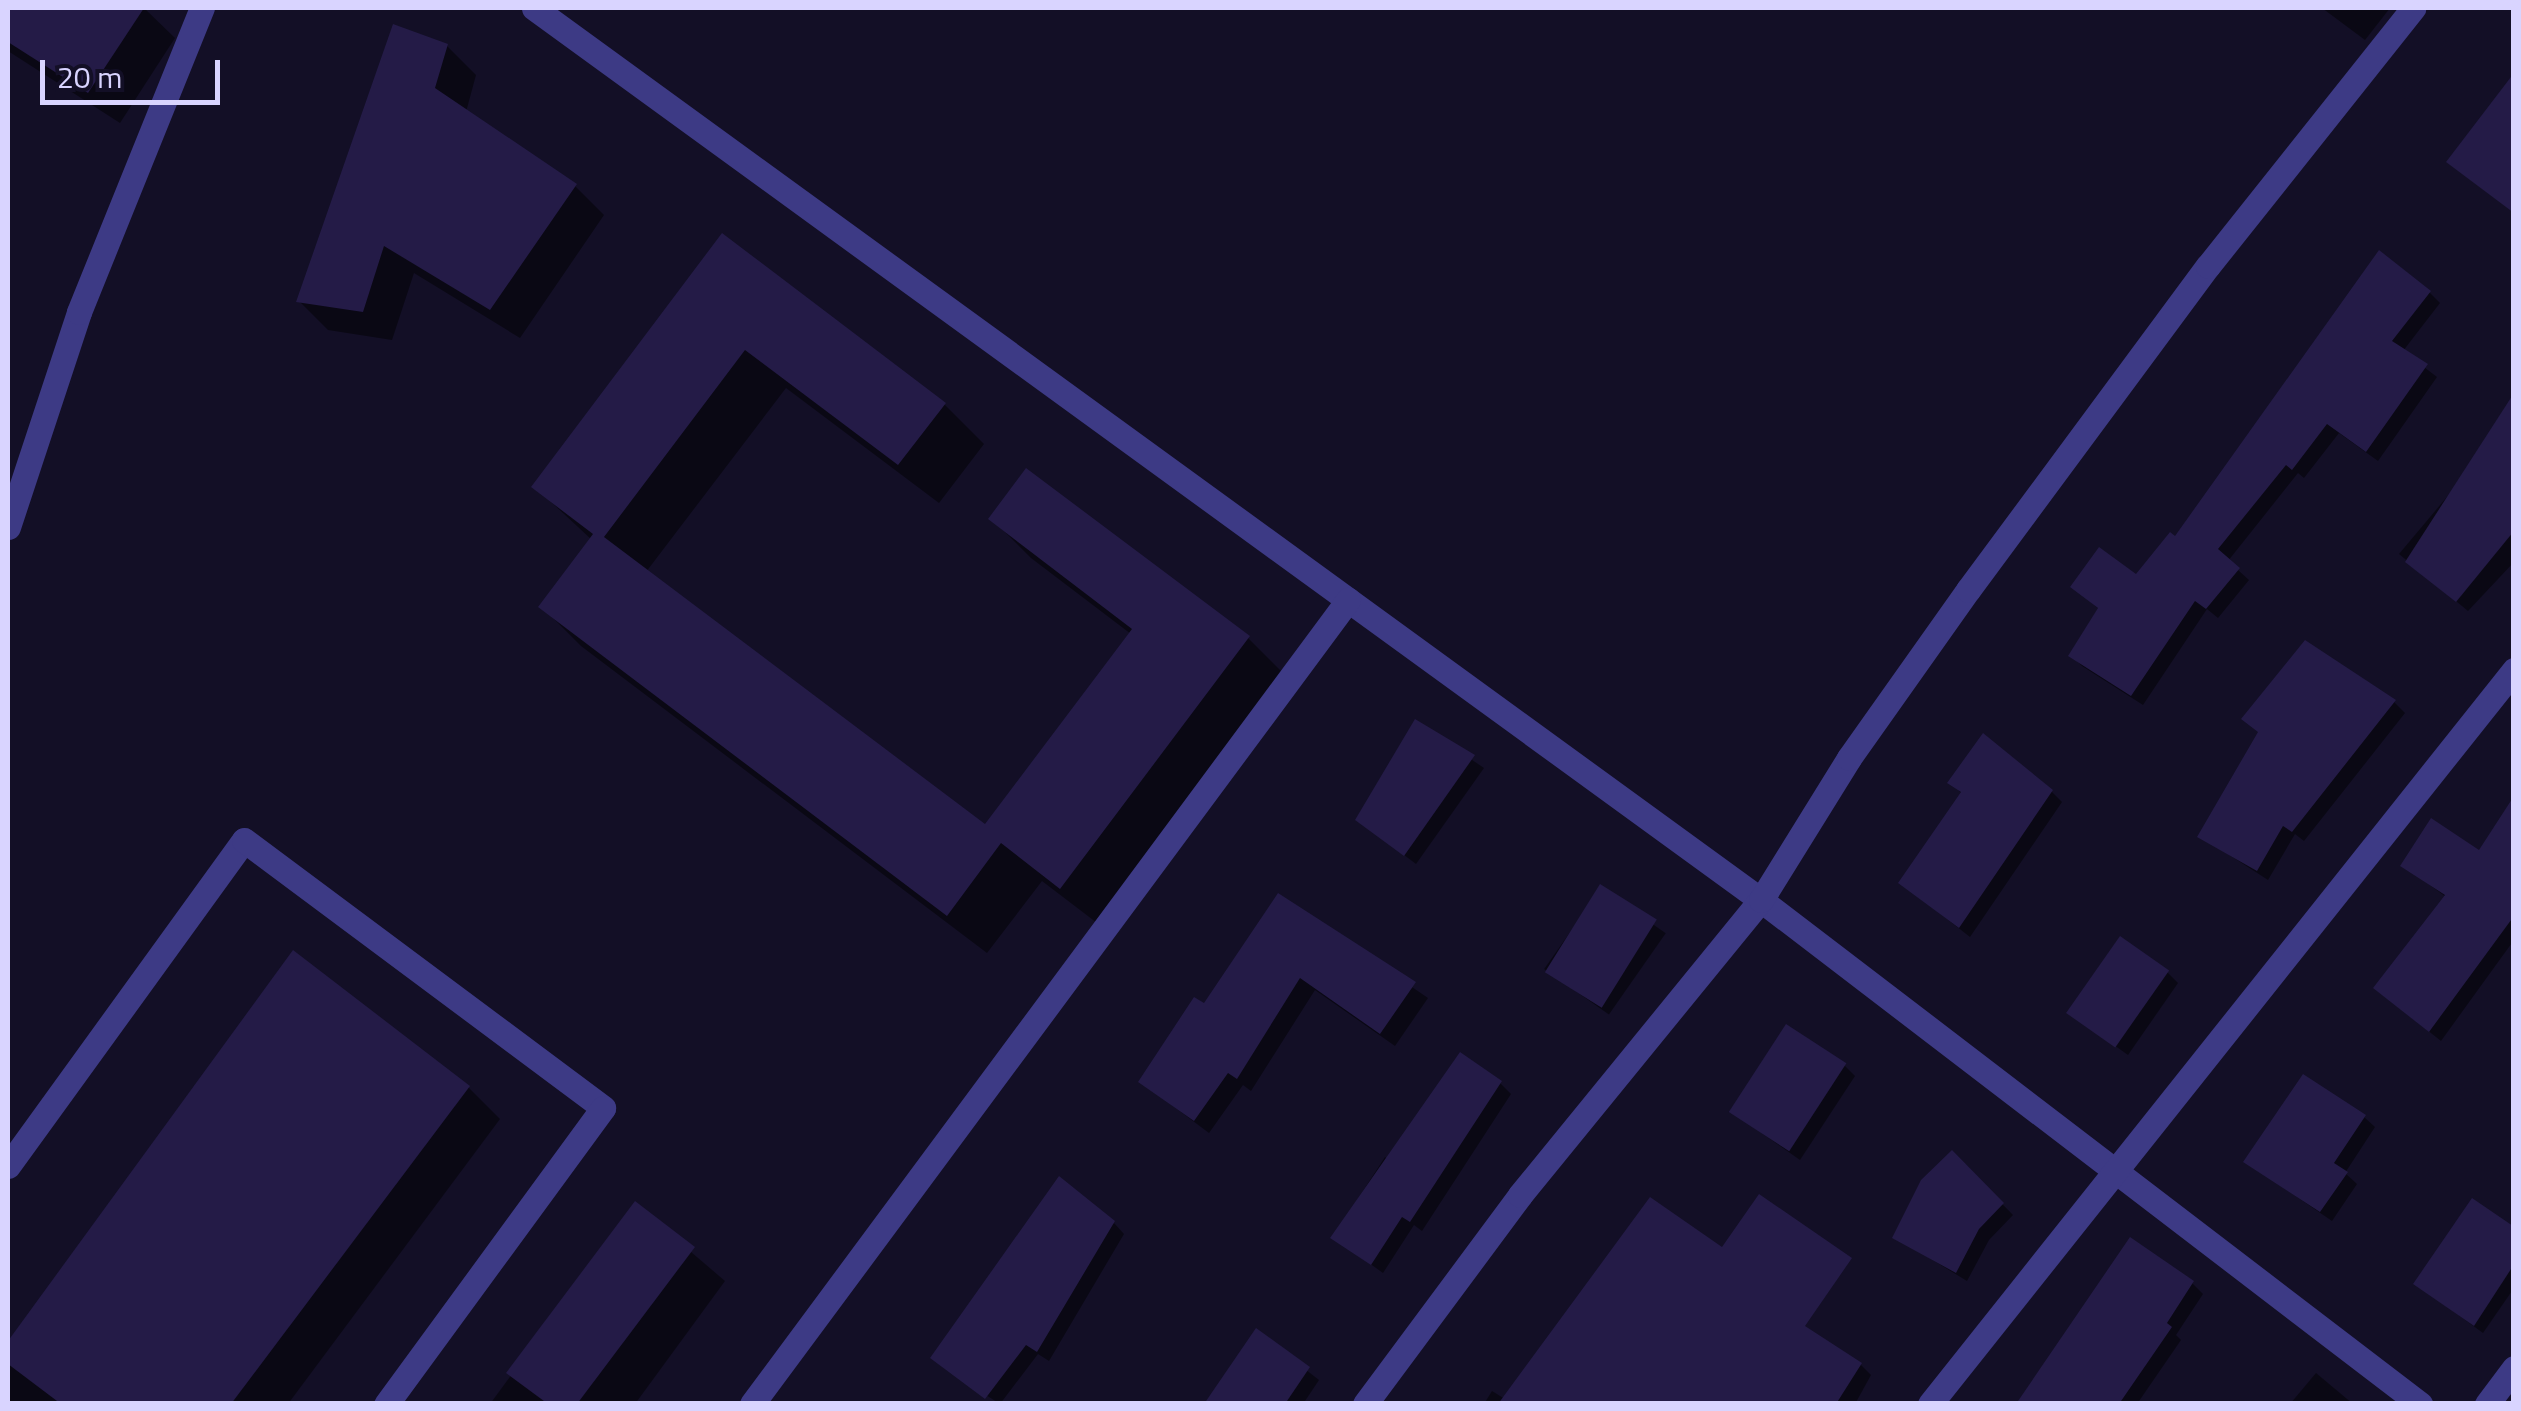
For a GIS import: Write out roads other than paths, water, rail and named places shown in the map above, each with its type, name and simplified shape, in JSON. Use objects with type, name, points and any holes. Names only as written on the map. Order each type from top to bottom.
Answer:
[{"type":"street","points":[[8,527],[79,312],[202,8]]},
{"type":"street","points":[[534,8],[1762,900],[2112,1172],[2420,1404]]},
{"type":"street","points":[[1365,1404],[1520,1194],[1762,900],[1849,758],[1980,575],[2208,266],[2414,8]]},
{"type":"street","points":[[752,1404],[1348,600]]},
{"type":"street","points":[[1930,1404],[2514,670]]},
{"type":"street","points":[[8,1166],[244,840],[602,1108],[386,1404]]},
{"type":"street","points":[[2487,1404],[2514,1368]]}]
